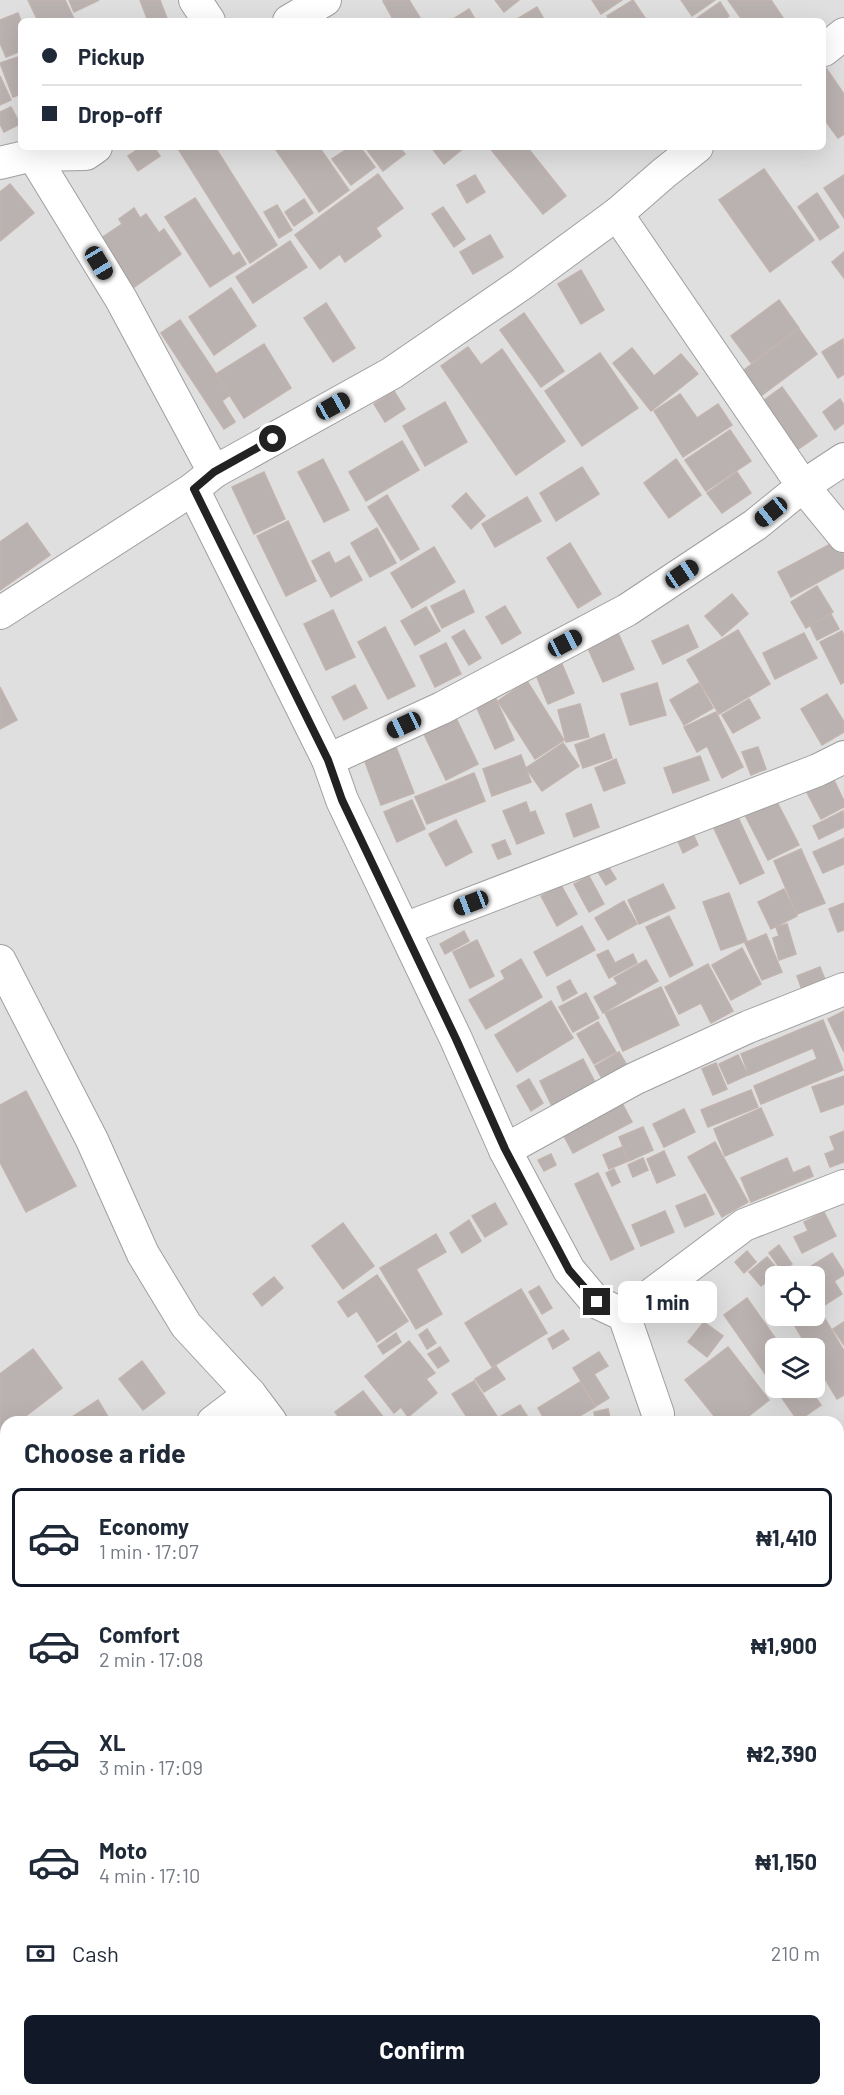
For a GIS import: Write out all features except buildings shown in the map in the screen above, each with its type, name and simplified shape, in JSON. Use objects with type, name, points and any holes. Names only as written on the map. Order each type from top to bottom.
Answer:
[{"type":"street","points":[[195,0],[207,18]]},
{"type":"street","points":[[294,18],[325,0]]},
{"type":"street","points":[[826,48],[844,34]]},
{"type":"street","points":[[0,164],[33,155],[86,154],[92,150]]},
{"type":"street","points":[[0,614],[204,481],[392,373],[523,283],[616,214],[693,150]]},
{"type":"street","points":[[33,155],[121,299],[328,760],[342,800],[456,1039],[505,1149],[569,1270],[597,1302],[624,1315],[658,1416]]},
{"type":"street","points":[[616,214],[803,486],[844,536]]},
{"type":"street","points":[[328,760],[442,708],[627,610],[755,525],[803,486],[844,459]]},
{"type":"street","points":[[404,929],[818,770],[844,757]]},
{"type":"street","points":[[0,961],[92,1140],[143,1254],[186,1325],[250,1394],[266,1416]]},
{"type":"street","points":[[505,1149],[634,1080],[748,1027],[844,989]]},
{"type":"street","points":[[624,1315],[744,1225],[844,1186]]},
{"type":"street","points":[[221,1416],[250,1394]]},
{"type":"shaded area","points":[[0,0],[844,0],[844,1416],[0,1416]]},
{"type":"route","points":[[273,439],[214,472],[194,489],[328,760],[342,800],[456,1039],[505,1149],[569,1270],[597,1302]]}]
